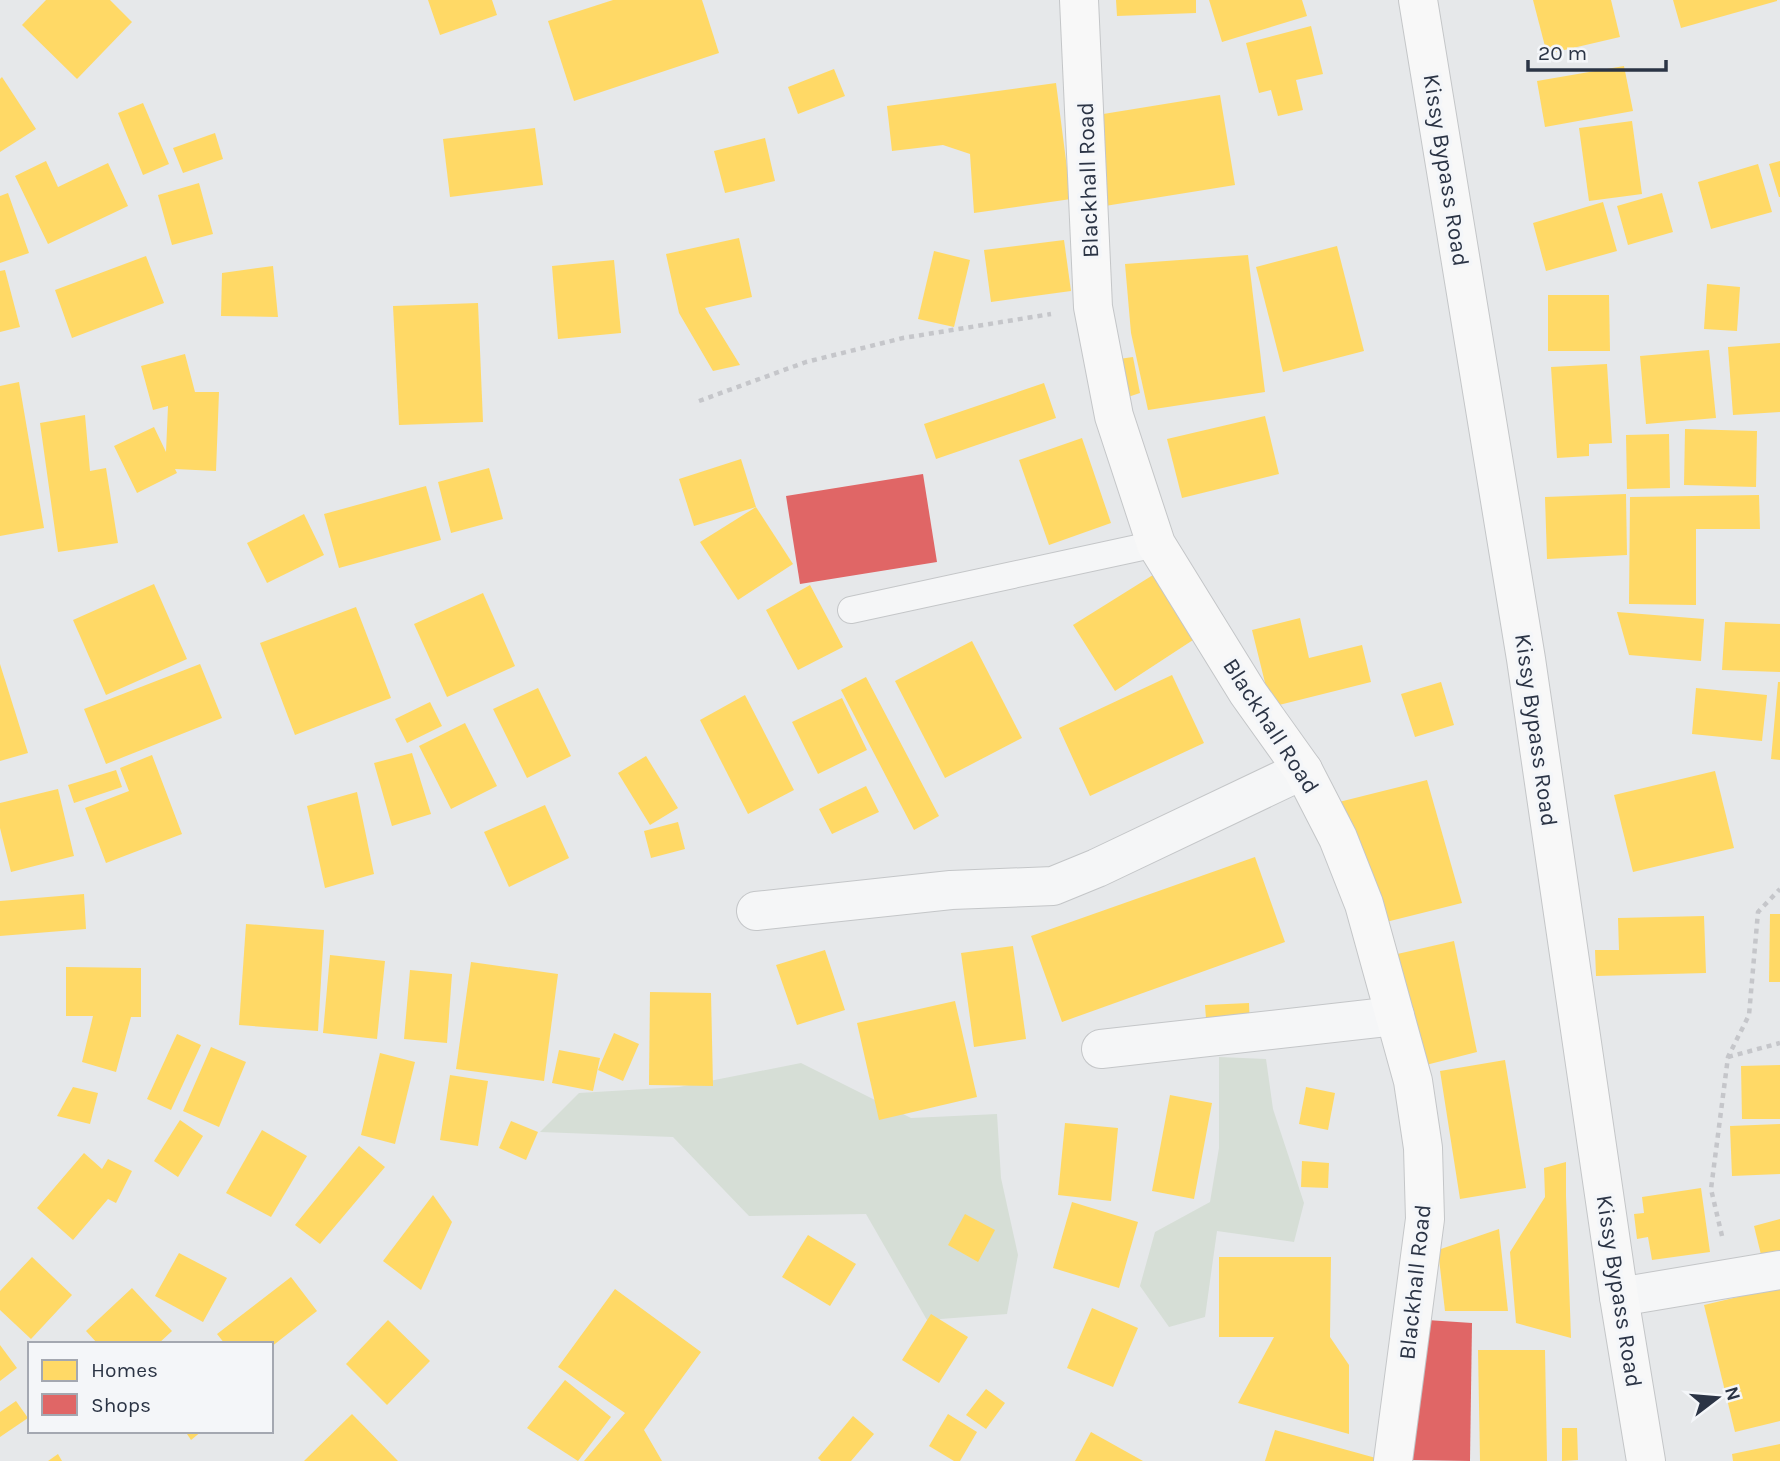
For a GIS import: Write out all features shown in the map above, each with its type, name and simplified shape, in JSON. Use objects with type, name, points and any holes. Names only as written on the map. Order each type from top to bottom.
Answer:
[{"type":"street","name":"Blackhall Road","points":[[1079,0],[1093,307],[1114,416],[1157,544],[1248,693],[1303,770],[1338,838],[1364,904],[1415,1094],[1423,1148],[1424,1219],[1394,1461]]},
{"type":"street","name":"Kissy Bypass Road","points":[[1418,0],[1527,659],[1619,1297],[1646,1461]]},
{"type":"street","points":[[756,911],[951,890],[1053,886],[1097,868],[1303,770]]},
{"type":"street","points":[[1101,1049],[1395,1016]]},
{"type":"street","points":[[1619,1297],[1780,1270]]},
{"type":"lane","points":[[850,610],[1157,544]]},
{"type":"path","points":[[699,401],[806,362],[903,338],[1093,307]]},
{"type":"path","points":[[1734,1279],[1711,1189],[1728,1056],[1749,1016],[1758,912],[1780,889]]},
{"type":"path","points":[[1728,1056],[1780,1043]]},
{"type":"shaded area","points":[[1219,1057],[1266,1059],[1273,1109],[1304,1203],[1294,1242],[1217,1231],[1205,1317],[1169,1327],[1140,1286],[1155,1232],[1210,1202],[1219,1148]]},
{"type":"shaded area","points":[[801,1063],[911,1118],[997,1114],[1001,1178],[1018,1255],[1007,1314],[927,1320],[866,1214],[749,1216],[673,1137],[540,1132],[579,1093],[679,1087]]},
{"type":"building: Homes","points":[[46,0],[110,0],[132,22],[77,79],[22,25]]},
{"type":"building: Homes","points":[[428,0],[492,0],[497,15],[440,35]]},
{"type":"building: Homes","points":[[613,0],[702,0],[719,53],[574,101],[548,21]]},
{"type":"building: Homes","points":[[1116,0],[1196,0],[1196,13],[1117,16]]},
{"type":"building: Homes","points":[[1209,0],[1302,0],[1307,16],[1222,42]]},
{"type":"building: Homes","points":[[1533,0],[1611,0],[1620,37],[1547,54]]},
{"type":"building: Homes","points":[[1673,0],[1777,0],[1777,1],[1681,28]]},
{"type":"building: Homes","points":[[1311,26],[1323,74],[1296,80],[1303,110],[1278,116],[1271,90],[1259,93],[1246,43]]},
{"type":"building: Homes","points":[[1624,66],[1633,111],[1545,127],[1537,81]]},
{"type":"building: Homes","points":[[834,69],[845,96],[798,114],[788,87]]},
{"type":"building: Homes","points":[[2,77],[36,129],[0,152],[0,79]]},
{"type":"building: Homes","points":[[1056,83],[1071,199],[974,213],[970,154],[943,145],[892,151],[887,106]]},
{"type":"building: Homes","points":[[1220,95],[1235,185],[1105,206],[1091,116]]},
{"type":"building: Homes","points":[[143,103],[169,164],[143,175],[118,113]]},
{"type":"building: Homes","points":[[1632,121],[1642,194],[1589,201],[1579,128]]},
{"type":"building: Homes","points":[[535,128],[543,185],[450,197],[443,139]]},
{"type":"building: Homes","points":[[215,133],[223,159],[183,173],[173,148]]},
{"type":"building: Homes","points":[[765,138],[775,181],[725,193],[714,151]]},
{"type":"building: Homes","points":[[46,161],[58,187],[108,163],[128,206],[48,244],[15,176]]},
{"type":"building: Homes","points":[[1780,161],[1780,197],[1779,197],[1769,164]]},
{"type":"building: Homes","points":[[1758,164],[1772,212],[1711,229],[1698,182]]},
{"type":"building: Homes","points":[[199,183],[213,234],[172,245],[158,195]]},
{"type":"building: Homes","points":[[8,193],[29,253],[0,263],[0,196]]},
{"type":"building: Homes","points":[[1662,193],[1673,232],[1628,245],[1617,206]]},
{"type":"building: Homes","points":[[1603,202],[1617,251],[1546,271],[1533,223]]},
{"type":"building: Homes","points":[[739,238],[752,297],[705,308],[740,365],[713,371],[679,313],[666,254]]},
{"type":"building: Homes","points":[[1064,240],[1071,291],[991,302],[984,250]]},
{"type":"building: Homes","points":[[1337,246],[1364,351],[1283,372],[1256,267]]},
{"type":"building: Homes","points":[[934,251],[970,260],[954,327],[918,319]]},
{"type":"building: Homes","points":[[1248,255],[1265,392],[1148,410],[1131,333],[1125,264]]},
{"type":"building: Homes","points":[[146,256],[164,303],[72,338],[55,290]]},
{"type":"building: Homes","points":[[614,260],[621,333],[558,339],[552,266]]},
{"type":"building: Homes","points":[[273,266],[278,317],[221,316],[222,273]]},
{"type":"building: Homes","points":[[5,270],[20,327],[0,332],[0,271]]},
{"type":"building: Homes","points":[[1707,284],[1740,287],[1737,331],[1704,329]]},
{"type":"building: Homes","points":[[1548,295],[1609,295],[1610,351],[1548,351]]},
{"type":"building: Homes","points":[[478,303],[483,422],[399,425],[393,306]]},
{"type":"building: Homes","points":[[1780,343],[1780,412],[1733,415],[1728,347]]},
{"type":"building: Homes","points":[[1709,350],[1716,418],[1646,424],[1640,356]]},
{"type":"building: Homes","points":[[185,354],[195,392],[219,392],[216,471],[175,469],[177,473],[137,493],[114,446],[154,427],[166,452],[168,406],[153,410],[141,366]]},
{"type":"building: Homes","points":[[1133,357],[1140,393],[1128,397],[1119,359]]},
{"type":"building: Homes","points":[[1607,364],[1612,443],[1589,444],[1589,456],[1557,458],[1551,367]]},
{"type":"building: Homes","points":[[19,382],[44,528],[0,536],[0,386]]},
{"type":"building: Homes","points":[[1044,383],[1056,418],[936,459],[924,424]]},
{"type":"building: Homes","points":[[85,415],[90,471],[106,468],[118,543],[58,552],[40,423]]},
{"type":"building: Homes","points":[[1265,416],[1279,474],[1182,498],[1167,439]]},
{"type":"building: Homes","points":[[1685,429],[1757,431],[1756,487],[1684,485]]},
{"type":"building: Homes","points":[[1669,434],[1670,488],[1627,489],[1626,435]]},
{"type":"building: Homes","points":[[1082,438],[1111,523],[1049,545],[1019,460]]},
{"type":"building: Homes","points":[[741,459],[756,507],[694,526],[679,479]]},
{"type":"building: Homes","points":[[489,468],[503,519],[451,533],[438,482]]},
{"type":"building: Homes","points":[[426,486],[441,540],[339,568],[324,514]]},
{"type":"building: Homes","points":[[1626,494],[1627,555],[1547,559],[1545,497]]},
{"type":"building: Homes","points":[[1759,495],[1760,529],[1696,529],[1696,605],[1629,604],[1630,497]]},
{"type":"building: Homes","points":[[756,507],[793,564],[738,600],[700,542]]},
{"type":"building: Homes","points":[[304,514],[324,555],[267,583],[247,543]]},
{"type":"building: Homes","points":[[1153,575],[1193,640],[1115,691],[1073,625]]},
{"type":"building: Homes","points":[[154,584],[187,659],[106,695],[73,620]]},
{"type":"building: Homes","points":[[810,585],[843,647],[798,670],[766,610]]},
{"type":"building: Homes","points":[[483,593],[515,666],[447,697],[414,624]]},
{"type":"building: Homes","points":[[356,607],[391,698],[295,735],[260,643]]},
{"type":"building: Homes","points":[[1617,612],[1704,619],[1701,661],[1629,655]]},
{"type":"building: Homes","points":[[1300,618],[1309,658],[1362,645],[1371,682],[1271,707],[1252,630]]},
{"type":"building: Homes","points":[[1725,622],[1780,624],[1780,672],[1722,670]]},
{"type":"building: Homes","points":[[972,641],[1022,738],[945,778],[895,681]]},
{"type":"building: Homes","points":[[0,664],[28,753],[0,761]]},
{"type":"building: Homes","points":[[200,664],[222,718],[106,764],[84,709]]},
{"type":"building: Homes","points":[[1172,675],[1204,743],[1090,796],[1059,728]]},
{"type":"building: Homes","points":[[866,677],[939,816],[914,830],[841,690]]},
{"type":"building: Homes","points":[[1441,682],[1454,725],[1415,737],[1401,694]]},
{"type":"building: Homes","points":[[1780,682],[1780,760],[1771,759]]},
{"type":"building: Homes","points":[[538,688],[571,756],[527,778],[493,709]]},
{"type":"building: Homes","points":[[1696,688],[1767,695],[1762,741],[1692,734]]},
{"type":"building: Homes","points":[[745,695],[794,790],[748,814],[700,720]]},
{"type":"building: Homes","points":[[842,698],[867,750],[818,774],[792,722]]},
{"type":"building: Homes","points":[[430,702],[442,726],[407,743],[395,719]]},
{"type":"building: Homes","points":[[465,723],[497,786],[451,809],[419,746]]},
{"type":"building: Homes","points":[[412,753],[431,814],[392,826],[374,763]]},
{"type":"building: Homes","points":[[152,755],[182,834],[106,863],[85,808],[129,791],[120,768]]},
{"type":"building: Homes","points":[[646,756],[678,808],[650,825],[618,773]]},
{"type":"building: Homes","points":[[116,770],[122,787],[74,803],[68,785]]},
{"type":"building: Homes","points":[[1715,771],[1734,848],[1633,872],[1614,795]]},
{"type":"building: Homes","points":[[1427,780],[1462,903],[1374,925],[1339,802]]},
{"type":"building: Homes","points":[[866,786],[879,812],[832,834],[819,809]]},
{"type":"building: Homes","points":[[58,789],[74,856],[11,872],[0,828],[0,803]]},
{"type":"building: Homes","points":[[357,792],[374,874],[325,888],[307,806]]},
{"type":"building: Homes","points":[[545,805],[569,858],[509,887],[484,832]]},
{"type":"building: Homes","points":[[678,822],[685,849],[651,858],[644,831]]},
{"type":"building: Homes","points":[[1255,857],[1285,942],[1062,1022],[1031,936]]},
{"type":"building: Homes","points":[[84,894],[86,929],[0,936],[0,901]]},
{"type":"building: Homes","points":[[1770,914],[1780,914],[1780,982],[1769,982]]},
{"type":"building: Homes","points":[[1704,916],[1706,973],[1596,976],[1595,950],[1619,950],[1618,918]]},
{"type":"building: Homes","points":[[246,924],[324,930],[318,1031],[239,1025]]},
{"type":"building: Homes","points":[[1454,941],[1477,1052],[1418,1067],[1393,955]]},
{"type":"building: Homes","points":[[1013,946],[1026,1039],[974,1047],[961,953]]},
{"type":"building: Homes","points":[[825,950],[845,1010],[797,1025],[776,965]]},
{"type":"building: Homes","points":[[330,955],[385,961],[377,1039],[323,1033]]},
{"type":"building: Homes","points":[[471,962],[558,974],[544,1081],[456,1069]]},
{"type":"building: Homes","points":[[66,967],[141,968],[141,1017],[131,1017],[116,1072],[82,1062],[93,1016],[66,1016]]},
{"type":"building: Homes","points":[[410,970],[452,974],[447,1043],[404,1039]]},
{"type":"building: Homes","points":[[650,992],[711,993],[713,1086],[649,1085]]},
{"type":"building: Homes","points":[[955,1001],[977,1097],[879,1120],[857,1023]]},
{"type":"building: Homes","points":[[1249,1003],[1250,1030],[1207,1032],[1205,1005]]},
{"type":"building: Homes","points":[[614,1033],[639,1044],[623,1081],[598,1070]]},
{"type":"building: Homes","points":[[177,1034],[201,1045],[171,1110],[147,1099]]},
{"type":"building: Homes","points":[[211,1047],[246,1062],[219,1127],[183,1111]]},
{"type":"building: Homes","points":[[559,1050],[600,1058],[593,1091],[552,1083]]},
{"type":"building: Homes","points":[[380,1053],[415,1062],[395,1144],[361,1135]]},
{"type":"building: Homes","points":[[1505,1060],[1526,1188],[1460,1199],[1440,1071]]},
{"type":"building: Homes","points":[[1780,1065],[1780,1119],[1742,1119],[1741,1066]]},
{"type":"building: Homes","points":[[450,1075],[488,1081],[478,1146],[440,1140]]},
{"type":"building: Homes","points":[[73,1087],[98,1093],[90,1124],[57,1116]]},
{"type":"building: Homes","points":[[1306,1087],[1335,1093],[1328,1130],[1299,1124]]},
{"type":"building: Homes","points":[[1170,1095],[1212,1103],[1194,1199],[1152,1191]]},
{"type":"building: Homes","points":[[180,1120],[203,1136],[178,1177],[154,1161]]},
{"type":"building: Homes","points":[[511,1121],[538,1132],[526,1160],[499,1148]]},
{"type":"building: Homes","points":[[1065,1123],[1118,1128],[1111,1201],[1058,1195]]},
{"type":"building: Homes","points":[[1780,1124],[1780,1174],[1732,1176],[1730,1126]]},
{"type":"building: Homes","points":[[262,1130],[307,1156],[271,1217],[226,1193]]},
{"type":"building: Homes","points":[[359,1146],[385,1167],[320,1244],[295,1225]]},
{"type":"building: Homes","points":[[84,1153],[102,1169],[108,1159],[132,1171],[116,1203],[108,1199],[73,1240],[37,1208]]},
{"type":"building: Homes","points":[[1302,1161],[1329,1163],[1328,1188],[1301,1187]]},
{"type":"building: Homes","points":[[1566,1162],[1571,1338],[1516,1323],[1510,1252],[1545,1197],[1544,1168]]},
{"type":"building: Homes","points":[[1701,1188],[1710,1252],[1652,1260],[1648,1237],[1637,1239],[1634,1214],[1644,1213],[1642,1197]]},
{"type":"building: Homes","points":[[433,1195],[452,1222],[421,1290],[383,1261]]},
{"type":"building: Homes","points":[[1072,1202],[1138,1222],[1119,1288],[1053,1268]]},
{"type":"building: Homes","points":[[965,1214],[995,1230],[978,1262],[948,1245]]},
{"type":"building: Homes","points":[[1780,1219],[1780,1263],[1764,1267],[1754,1226]]},
{"type":"building: Homes","points":[[1499,1229],[1508,1311],[1445,1311],[1438,1250]]},
{"type":"building: Homes","points":[[808,1235],[856,1264],[830,1306],[782,1277]]},
{"type":"building: Homes","points":[[179,1253],[227,1278],[203,1322],[155,1296]]},
{"type":"building: Homes","points":[[32,1257],[72,1295],[31,1339],[0,1310],[0,1291]]},
{"type":"building: Homes","points":[[1219,1257],[1331,1257],[1330,1337],[1349,1365],[1349,1434],[1238,1403],[1274,1337],[1219,1337]]},
{"type":"building: Homes","points":[[291,1277],[317,1311],[273,1345],[273,1342],[223,1342],[217,1334]]},
{"type":"building: Homes","points":[[1780,1287],[1780,1421],[1735,1432],[1704,1305]]},
{"type":"building: Homes","points":[[132,1288],[172,1331],[160,1342],[96,1342],[86,1331]]},
{"type":"building: Homes","points":[[615,1289],[701,1352],[644,1430],[662,1461],[584,1461],[625,1413],[558,1367]]},
{"type":"building: Homes","points":[[1092,1308],[1138,1328],[1113,1387],[1067,1368]]},
{"type":"building: Homes","points":[[931,1314],[968,1337],[939,1383],[902,1360]]},
{"type":"building: Homes","points":[[388,1320],[430,1361],[387,1405],[346,1364]]},
{"type":"building: Homes","points":[[0,1345],[17,1368],[0,1381]]},
{"type":"building: Homes","points":[[1478,1350],[1545,1350],[1547,1461],[1480,1461]]},
{"type":"building: Homes","points":[[565,1380],[611,1417],[578,1461],[527,1428]]},
{"type":"building: Homes","points":[[986,1389],[1005,1403],[986,1429],[966,1415]]},
{"type":"building: Homes","points":[[16,1401],[28,1418],[0,1437],[0,1412]]},
{"type":"building: Homes","points":[[352,1414],[398,1461],[304,1461]]},
{"type":"building: Homes","points":[[948,1414],[977,1432],[960,1461],[954,1461],[929,1446]]},
{"type":"building: Homes","points":[[853,1416],[874,1434],[851,1461],[821,1461],[818,1458]]},
{"type":"building: Homes","points":[[1562,1428],[1577,1428],[1578,1460],[1562,1461]]},
{"type":"building: Homes","points":[[1275,1430],[1383,1460],[1265,1461]]},
{"type":"building: Homes","points":[[1091,1432],[1143,1461],[1075,1461]]},
{"type":"building: Homes","points":[[186,1433],[200,1433],[191,1440]]},
{"type":"building: Homes","points":[[1780,1444],[1780,1461],[1733,1461],[1732,1454]]},
{"type":"building: Homes","points":[[58,1454],[62,1461],[48,1461]]},
{"type":"building: Shops","points":[[923,474],[937,562],[800,584],[786,496]]},
{"type":"building: Shops","points":[[1427,1320],[1472,1323],[1470,1461],[1411,1460]]}]
